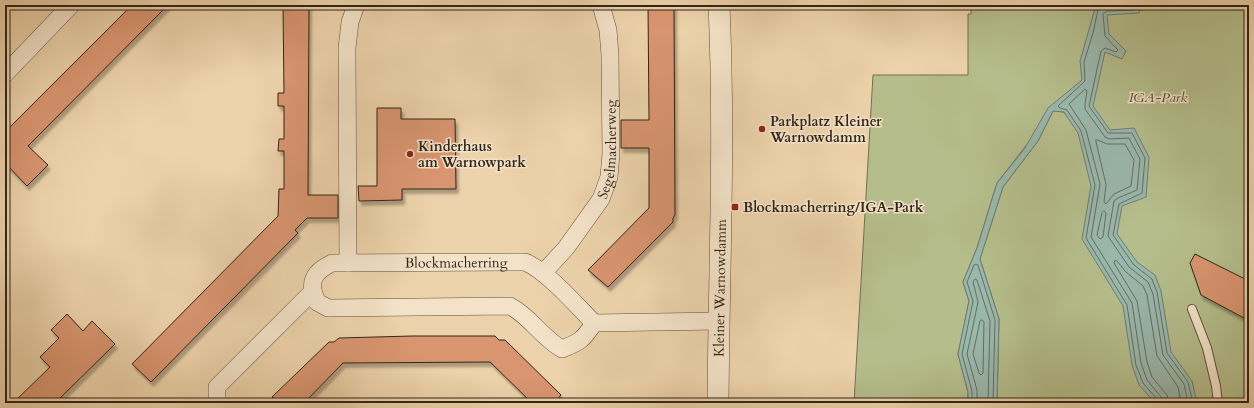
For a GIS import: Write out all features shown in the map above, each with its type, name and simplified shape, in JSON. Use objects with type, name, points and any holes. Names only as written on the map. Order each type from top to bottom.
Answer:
[{"type":"street","points":[[5,74],[71,5]]},
{"type":"street","points":[[348,263],[347,48],[350,22],[356,5]]},
{"type":"street","name":"Segelmacherweg","points":[[543,273],[566,248],[601,199],[609,176],[611,154],[610,55],[608,30],[601,5]]},
{"type":"street","name":"Kleiner Warnowdamm","points":[[718,403],[722,192],[722,63],[719,5]]},
{"type":"street","name":"Blockmacherring","points":[[313,291],[312,285],[315,275],[321,268],[332,263],[525,262],[533,265],[543,273],[594,323]]},
{"type":"street","points":[[217,403],[217,387],[313,291],[317,302],[328,308],[510,306],[519,311],[553,344],[562,349],[577,344],[585,337],[594,323],[719,321]]},
{"type":"lane","points":[[1192,309],[1206,348],[1216,386],[1218,403]]},
{"type":"green space","name":"IGA-Park","points":[[971,5],[1249,5],[1249,403],[997,403],[999,319],[980,259],[1003,187],[1038,141],[1053,111],[997,183],[977,248],[963,282],[969,301],[958,354],[968,392],[968,403],[854,403],[873,75],[968,75],[968,14],[971,14]],"holes":[[[1067,93],[1068,118],[1064,112],[1053,111]]]},
{"type":"water","points":[[1096,5],[1142,5],[1139,13],[1107,15],[1109,34],[1126,51],[1122,59],[1105,52],[1093,106],[1110,130],[1134,128],[1149,157],[1146,197],[1122,206],[1117,234],[1137,262],[1155,275],[1161,291],[1171,352],[1192,381],[1197,403],[1155,403],[1139,385],[1132,365],[1123,306],[1082,239],[1091,186],[1078,133],[1064,112],[1053,111],[1038,141],[1003,187],[980,259],[999,319],[997,403],[968,403],[968,392],[958,354],[969,301],[963,282],[977,248],[997,183],[1025,148],[1048,108],[1082,80],[1080,61]]},
{"type":"building","points":[[132,5],[168,5],[28,146],[48,165],[27,186],[5,163],[5,141],[10,136],[6,131]]},
{"type":"building","points":[[283,5],[309,5],[308,195],[338,195],[338,218],[307,218],[295,230],[298,233],[151,382],[132,364],[278,216],[279,189],[284,189],[284,151],[278,151],[279,139],[284,139],[284,106],[278,106],[278,93],[284,93]]},
{"type":"building","points":[[648,5],[674,5],[675,215],[673,222],[608,287],[588,270],[649,208],[649,148],[621,148],[621,120],[649,120]]},
{"type":"building","name":"Kinderhaus am Warnowpark","points":[[377,108],[401,108],[401,119],[455,119],[456,189],[402,189],[402,200],[359,201],[358,186],[377,186]]},
{"type":"building","points":[[1195,254],[1249,281],[1249,308],[1244,318],[1201,295],[1190,263]]},
{"type":"building","points":[[67,314],[83,331],[92,321],[115,344],[55,403],[13,403],[50,367],[40,357],[59,338],[51,330]]},
{"type":"building","points":[[495,336],[499,340],[505,340],[561,395],[555,403],[532,403],[490,362],[343,363],[304,403],[280,403],[272,397],[329,342],[334,342],[339,338]]},
{"type":"place","name":"Parkplatz Kleiner Warnowdamm","points":[[762,129]]},
{"type":"place","name":"Kinderhaus am Warnowpark","points":[[410,154]]},
{"type":"place","name":"Blockmacherring/IGA-Park","points":[[735,207]]}]
